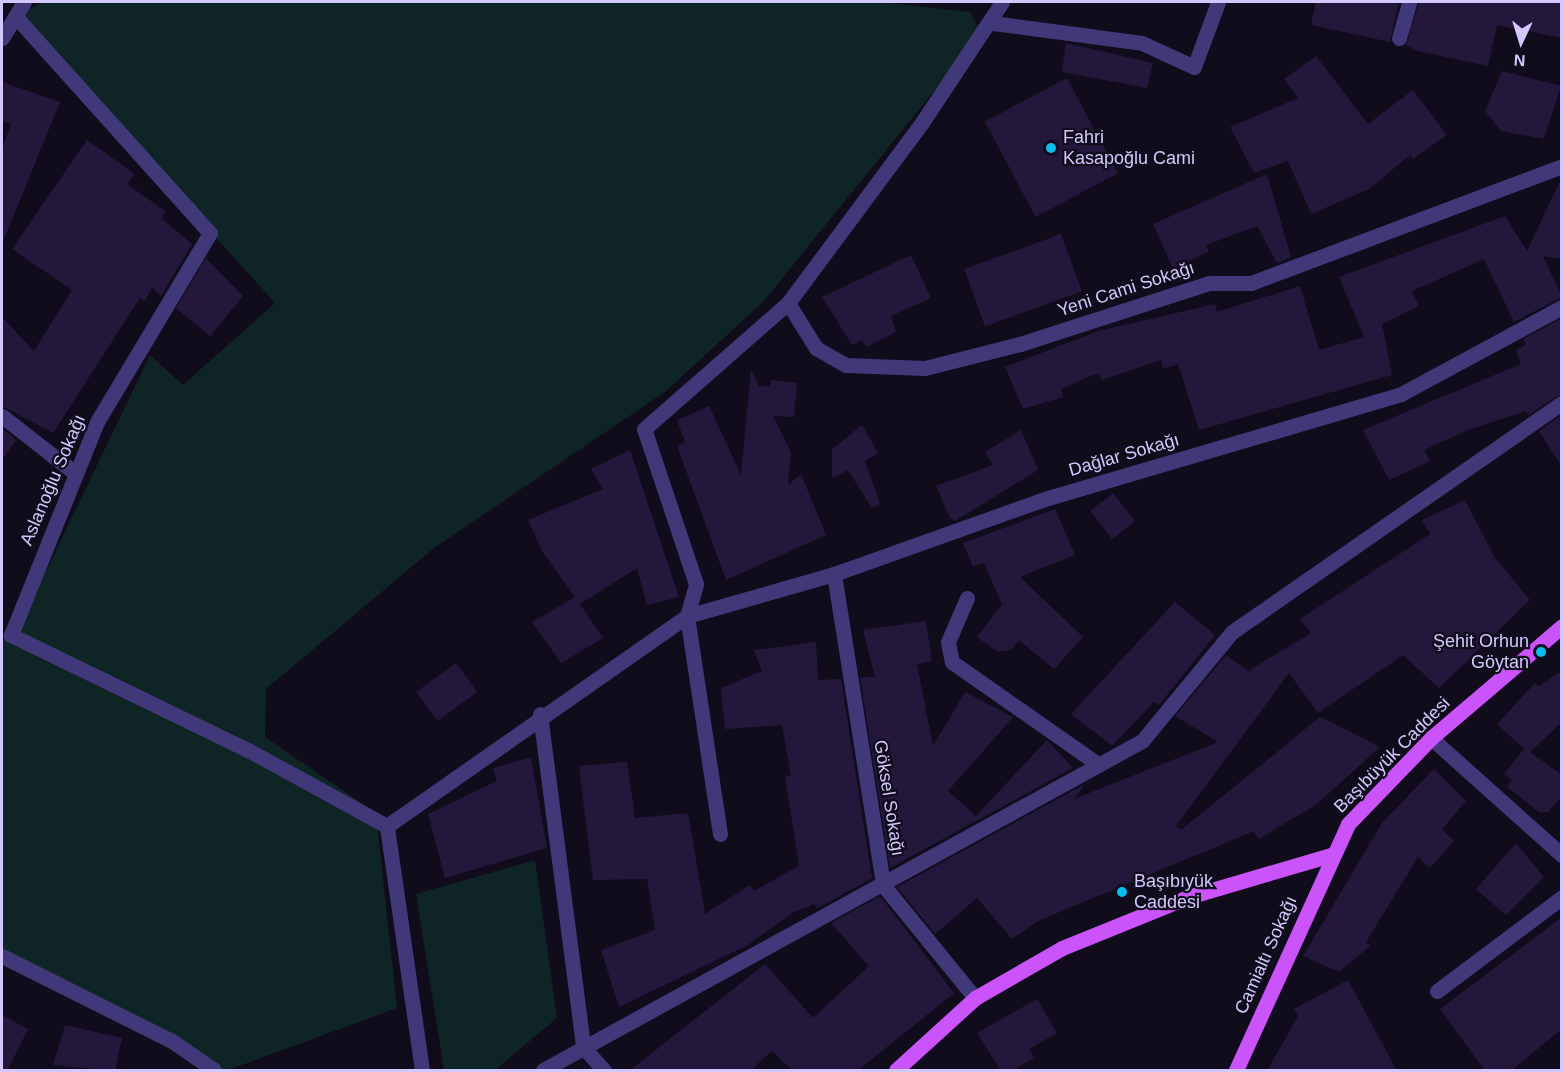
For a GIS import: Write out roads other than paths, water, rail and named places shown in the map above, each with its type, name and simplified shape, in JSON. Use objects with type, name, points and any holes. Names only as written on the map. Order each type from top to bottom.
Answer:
[{"type":"main road","name":"Başıbüyük Caddesi","points":[[1331,855],[1348,824],[1431,738],[1562,626]]},
{"type":"main road","points":[[896,1071],[975,998],[1062,948],[1179,901],[1331,855]]},
{"type":"main road","name":"Camialtı Sokağı","points":[[1236,1071],[1331,855]]},
{"type":"street","points":[[2,38],[24,2]]},
{"type":"street","points":[[720,834],[687,616],[696,584],[644,429],[788,303],[993,23],[1002,2]]},
{"type":"street","points":[[993,23],[1142,43],[1194,67],[1218,2]]},
{"type":"street","points":[[1399,38],[1409,2]]},
{"type":"street","name":"Aslanoğlu Sokağı","points":[[16,16],[210,233],[97,422],[11,635],[387,826]]},
{"type":"street","name":"Yeni Cami Sokağı","points":[[788,303],[816,348],[846,365],[926,368],[1020,344],[1209,283],[1251,282],[1562,166]]},
{"type":"street","name":"Dağlar Sokağı","points":[[387,826],[540,714],[687,616],[834,574],[1048,498],[1401,394],[1562,307]]},
{"type":"street","points":[[543,1071],[1142,741],[1232,632],[1562,403]]},
{"type":"street","points":[[2,416],[75,473]]},
{"type":"street","name":"Göksel Sokağı","points":[[834,574],[883,885]]},
{"type":"street","points":[[967,598],[948,642],[952,662],[1099,765]]},
{"type":"street","points":[[540,714],[583,1047],[604,1071]]},
{"type":"street","points":[[1431,738],[1562,855]]},
{"type":"street","points":[[387,826],[422,1071]]},
{"type":"street","points":[[883,885],[975,998]]},
{"type":"street","points":[[1437,991],[1562,897]]},
{"type":"street","points":[[2,956],[172,1041],[214,1071]]},
{"type":"place","name":"Fahri Kasapoğlu Cami","points":[[1051,148]]},
{"type":"place","name":"Şehit Orhun Göytan","points":[[1541,652]]},
{"type":"place","name":"Başıbıyük Caddesi","points":[[1122,892]]}]
